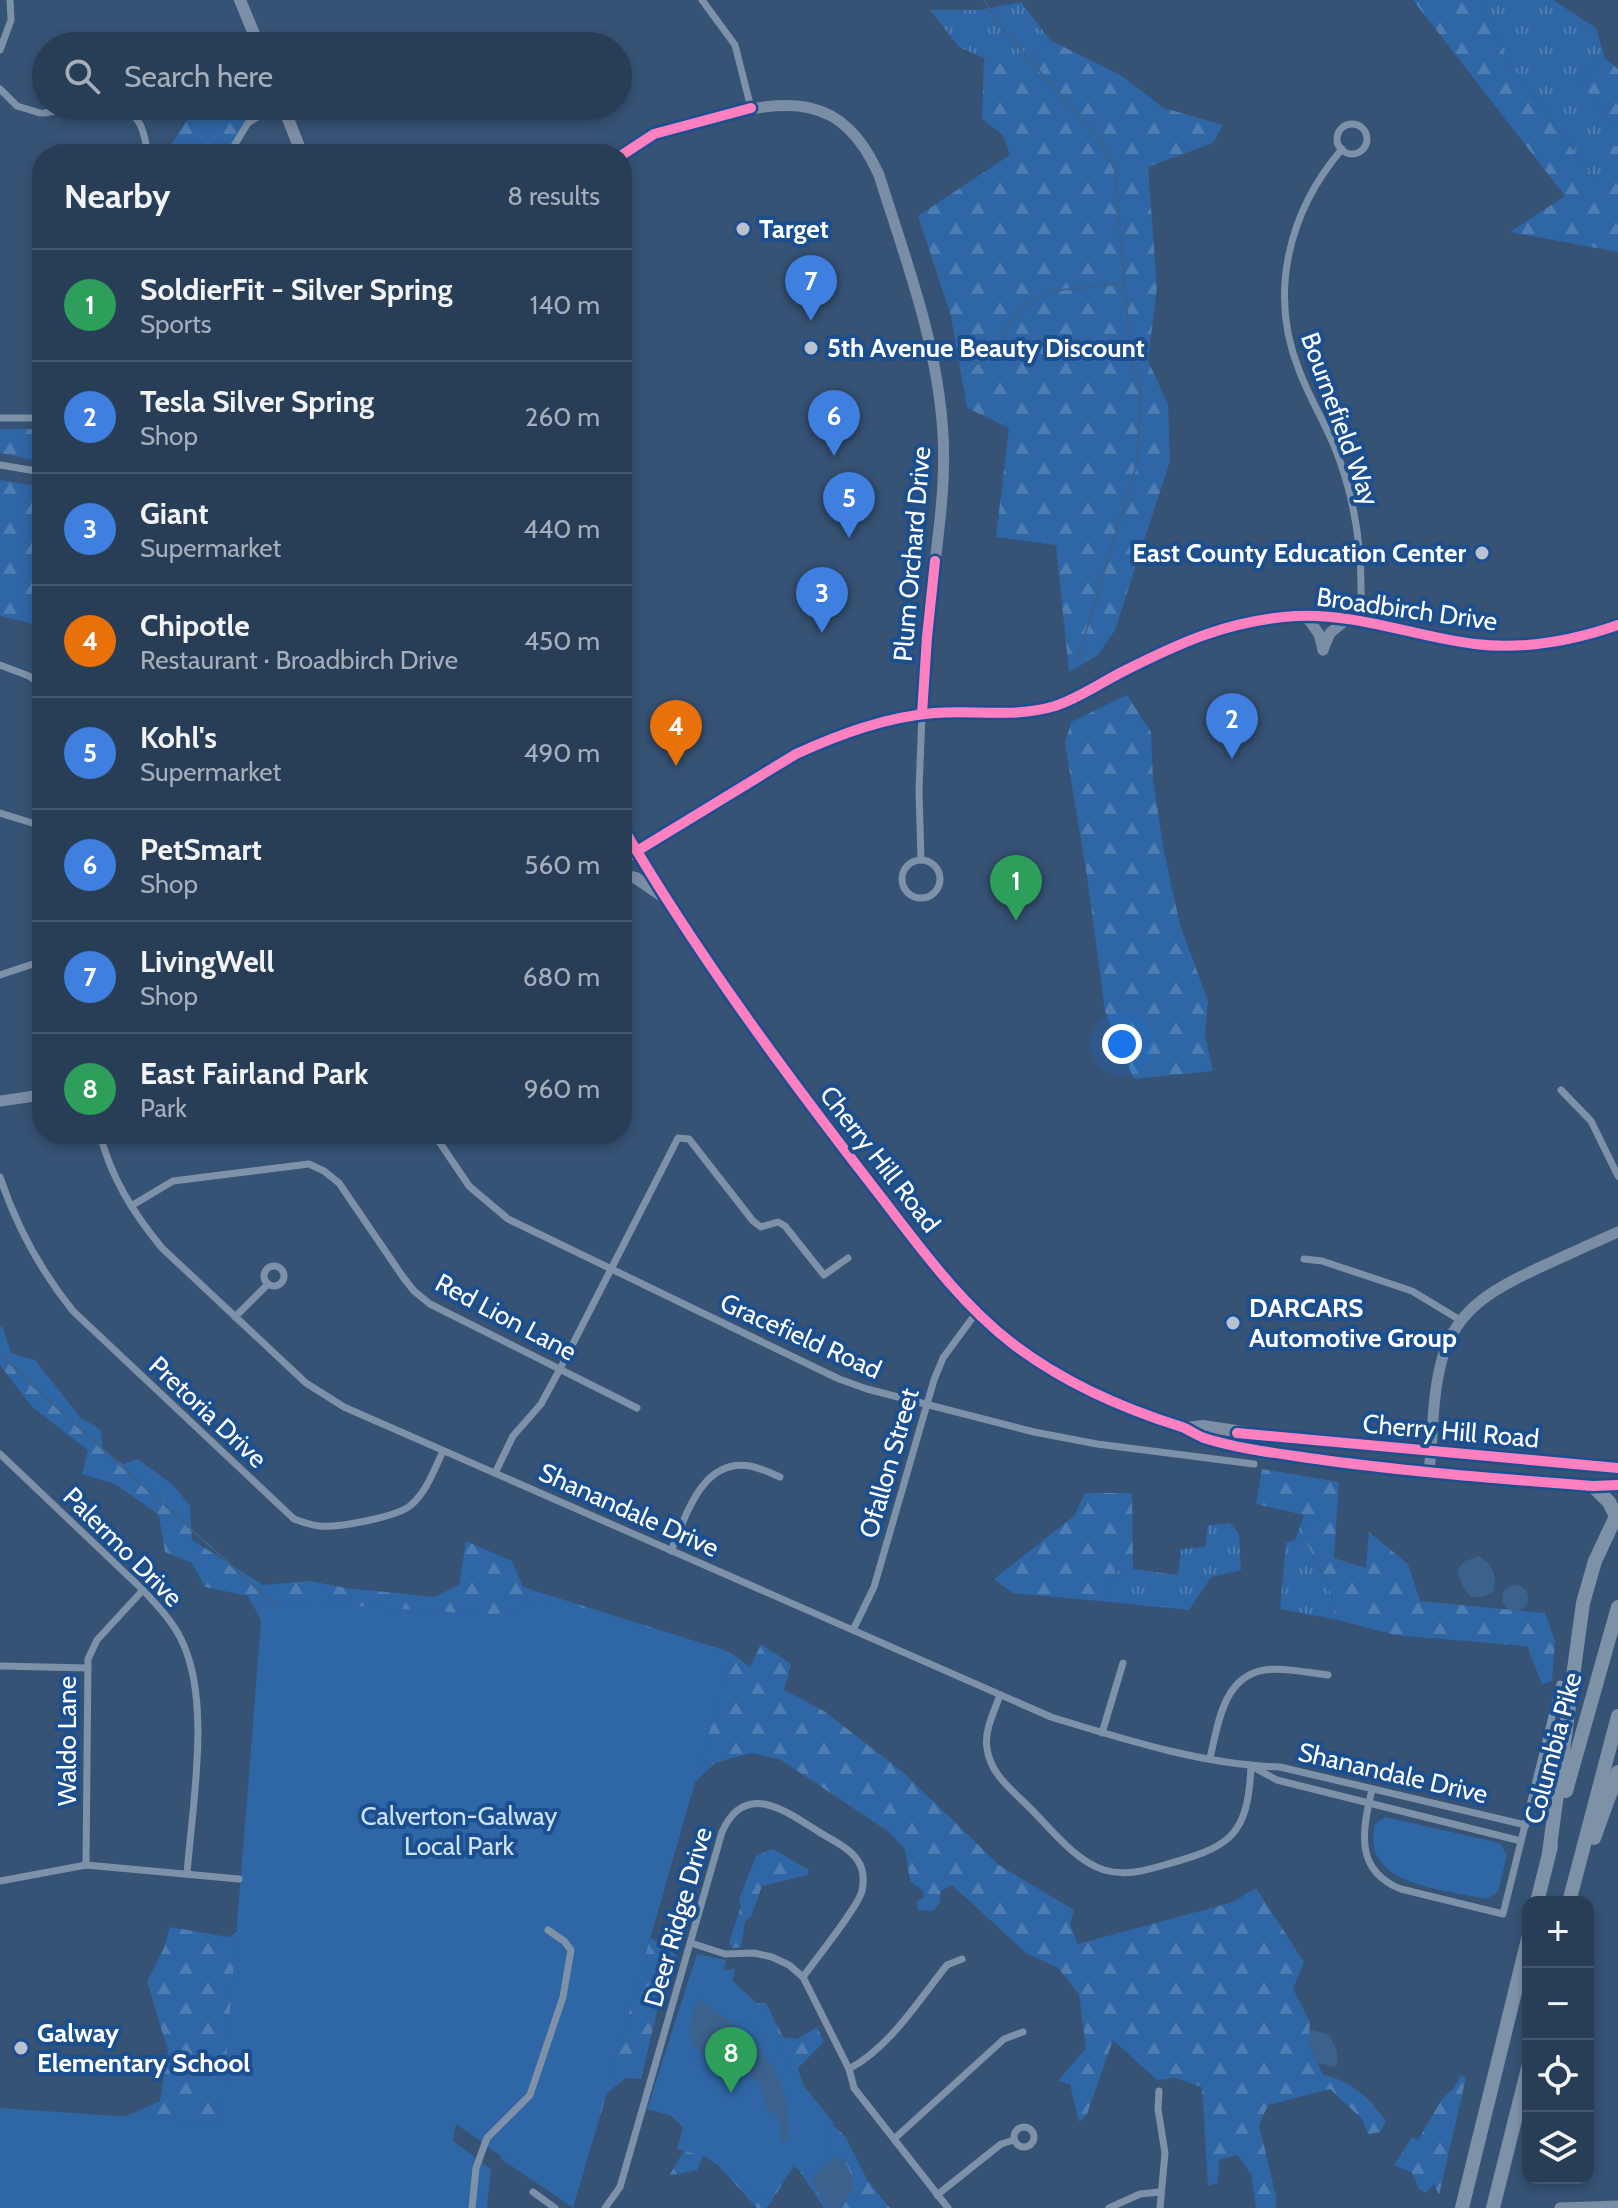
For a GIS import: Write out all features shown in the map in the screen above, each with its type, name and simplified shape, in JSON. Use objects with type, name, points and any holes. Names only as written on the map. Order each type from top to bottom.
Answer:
[{"type":"highway","points":[[1549,1853],[1583,1603],[1595,1561],[1617,1514],[1593,1486]]},
{"type":"highway","name":"Columbia Pike","points":[[1538,1896],[1618,1607]]},
{"type":"highway","name":"Columbia Pike","points":[[1572,1896],[1618,1716]]},
{"type":"highway","points":[[1572,1896],[1618,1772]]},
{"type":"highway","points":[[1462,2208],[1522,1963]]},
{"type":"highway","points":[[1493,2208],[1522,2092]]},
{"type":"main road","points":[[240,0],[253,32]]},
{"type":"main road","points":[[289,120],[298,144]]},
{"type":"main road","name":"Cherry Hill Road","points":[[632,843],[719,978],[795,1086],[933,1264],[976,1313],[1036,1361],[1123,1408],[1186,1428],[1202,1437],[1265,1450],[1429,1473],[1593,1486],[1618,1485]]},
{"type":"main road","points":[[632,878],[643,882],[669,901]]},
{"type":"main road","name":"Cherry Hill Road","points":[[1186,1428],[1203,1426],[1256,1435],[1618,1468]]},
{"type":"street","points":[[0,50],[11,20],[10,0]]},
{"type":"street","points":[[702,0],[735,45],[751,108]]},
{"type":"street","points":[[0,89],[17,106],[32,110]]},
{"type":"street","name":"Plum Orchard Drive","points":[[632,147],[654,134],[751,108],[776,104],[799,105],[836,120],[854,134],[868,152],[879,175],[928,329],[942,423],[943,492],[927,637],[922,718],[919,790],[921,860]]},
{"type":"street","points":[[139,120],[146,144]]},
{"type":"street","points":[[235,144],[253,120]]},
{"type":"street","name":"Bournefield Way","points":[[1355,124],[1363,128],[1367,136],[1363,149],[1350,153],[1342,149],[1338,137],[1342,128],[1355,124]]},
{"type":"street","name":"Bournefield Way","points":[[1342,149],[1324,170],[1296,223],[1289,247],[1284,306],[1298,369],[1335,448],[1348,487],[1358,529],[1361,561],[1360,621]]},
{"type":"street","points":[[0,418],[32,418]]},
{"type":"street","points":[[0,465],[32,470]]},
{"type":"street","points":[[1306,616],[1319,634],[1323,650],[1330,633],[1347,619]]},
{"type":"street","name":"Broadbirch Drive","points":[[632,854],[796,754],[876,724],[905,725],[922,718],[1057,706],[1176,644],[1215,629],[1269,618],[1306,616],[1347,619],[1474,644],[1508,647],[1550,643],[1618,625]]},
{"type":"street","points":[[0,665],[32,678]]},
{"type":"street","points":[[0,813],[32,823]]},
{"type":"street","name":"Plum Orchard Drive","points":[[921,860],[933,864],[940,875],[935,893],[924,898],[909,895],[901,881],[907,866],[921,860]]},
{"type":"street","points":[[0,975],[32,964]]},
{"type":"street","points":[[1561,1090],[1591,1121],[1618,1176]]},
{"type":"street","points":[[0,1101],[32,1096]]},
{"type":"street","points":[[495,1473],[513,1436],[541,1404],[678,1138],[689,1139],[753,1221],[761,1227],[778,1222],[785,1226],[824,1275],[848,1258]]},
{"type":"street","name":"Shanandale Drive","points":[[103,1144],[117,1183],[162,1248],[323,1395],[443,1451],[1051,1717],[1102,1733],[1210,1758],[1251,1766],[1280,1767],[1526,1825]]},
{"type":"street","name":"Gracefield Road","points":[[441,1144],[469,1186],[508,1219],[839,1379],[927,1405],[1070,1439],[1254,1464]]},
{"type":"street","name":"Red Lion Lane","points":[[131,1206],[173,1181],[309,1164],[339,1183],[414,1291],[430,1304],[637,1408]]},
{"type":"street","name":"Pretoria Drive","points":[[0,1177],[23,1238],[50,1282],[73,1311],[294,1519],[317,1526],[335,1526],[400,1512],[425,1489],[443,1451]]},
{"type":"street","points":[[1429,1473],[1440,1366],[1448,1340],[1460,1320],[1480,1299],[1501,1285],[1618,1232]]},
{"type":"street","points":[[1304,1259],[1322,1261],[1412,1291],[1460,1320]]},
{"type":"street","points":[[235,1317],[268,1284]]},
{"type":"street","name":"Ofallon Street","points":[[853,1630],[874,1587],[943,1358],[976,1313]]},
{"type":"street","name":"Palermo Drive","points":[[0,1454],[143,1590],[181,1638],[197,1693],[198,1726],[187,1874]]},
{"type":"street","points":[[671,1551],[698,1492],[704,1482],[718,1472],[734,1466],[750,1466],[780,1477]]},
{"type":"street","name":"Waldo Lane","points":[[86,1865],[88,1659],[97,1640],[143,1590]]},
{"type":"street","points":[[1102,1733],[1123,1663]]},
{"type":"street","points":[[0,1666],[88,1668]]},
{"type":"street","points":[[1210,1758],[1223,1708],[1236,1684],[1251,1674],[1267,1669],[1328,1675]]},
{"type":"street","points":[[1372,1789],[1363,1843],[1371,1866],[1392,1886],[1503,1914],[1560,1684]]},
{"type":"street","points":[[1000,1695],[987,1731],[986,1745],[993,1769],[1073,1850],[1103,1870],[1138,1872],[1208,1853],[1223,1845],[1241,1821],[1251,1766]]},
{"type":"street","name":"Shanandale Drive","points":[[1251,1766],[1277,1780],[1521,1841]]},
{"type":"street","name":"Deer Ridge Drive","points":[[605,2208],[620,2187],[727,1822],[737,1810],[753,1803],[768,1803],[785,1810],[851,1852],[862,1868],[860,1896],[803,1977]]},
{"type":"street","points":[[0,1881],[86,1865],[239,1879]]},
{"type":"street","points":[[472,2208],[476,2168],[487,2138],[530,2095],[563,1997],[571,1950],[548,1930]]},
{"type":"street","points":[[691,1943],[725,1954],[754,1953],[772,1957],[789,1965],[803,1977],[849,2069],[854,2088],[948,2208]]},
{"type":"street","points":[[849,2069],[880,2047],[947,1965],[962,1959]]},
{"type":"street","points":[[894,2139],[1004,2039],[1023,2032]]},
{"type":"street","points":[[1159,2091],[1158,2109],[1165,2153],[1160,2208]]},
{"type":"street","points":[[937,2195],[1001,2144],[1014,2140]]},
{"type":"street","points":[[533,2192],[555,2208]]},
{"type":"street","points":[[1109,2208],[1140,2194],[1160,2192]]},
{"type":"street","points":[[1560,2208],[1618,2206]]},
{"type":"green space","points":[[1413,0],[1484,0],[1506,58],[1597,183],[1613,145],[1618,147],[1618,252],[1510,232],[1565,196]]},
{"type":"green space","points":[[1484,0],[1553,0],[1596,28],[1605,58],[1582,79],[1603,116],[1618,123],[1618,147],[1613,146],[1598,184],[1506,58]]},
{"type":"green space","points":[[1021,2],[1050,40],[1018,69],[959,47],[930,10],[979,10]]},
{"type":"green space","points":[[1050,40],[1122,76],[1164,108],[1223,125],[1213,143],[1148,167],[1157,287],[1148,361],[1168,404],[1170,461],[1115,630],[1098,655],[1069,672],[1056,545],[996,537],[1009,428],[967,408],[951,316],[918,216],[1010,155],[1003,135],[982,119],[984,58],[1018,68]]},
{"type":"green space","points":[[1605,58],[1618,69],[1618,123],[1603,116],[1582,79]]},
{"type":"green space","points":[[187,120],[247,120],[234,144],[172,143]]},
{"type":"green space","points":[[0,429],[32,429],[32,460],[0,453]]},
{"type":"green space","points":[[0,480],[32,485],[32,624],[0,616]]},
{"type":"green space","points":[[1127,695],[1151,732],[1153,780],[1164,851],[1180,925],[1208,1001],[1205,1036],[1213,1071],[1134,1079],[1105,1011],[1065,743],[1071,722]]},
{"type":"green space","name":"Calverton-Galway Local Park","points":[[2,1326],[11,1353],[35,1360],[80,1417],[101,1430],[103,1451],[123,1464],[138,1459],[174,1486],[190,1506],[192,1540],[263,1585],[310,1581],[434,1597],[459,1585],[466,1541],[512,1561],[523,1587],[730,1652],[750,1667],[761,1644],[791,1664],[784,1690],[824,1711],[904,1773],[999,1865],[1074,1910],[1070,1924],[1078,1944],[1233,1902],[1256,1888],[1304,1962],[1293,1989],[1310,2022],[1309,2044],[1323,2075],[1343,2081],[1367,2098],[1386,2121],[1381,2132],[1368,2134],[1362,2119],[1330,2089],[1268,2105],[1259,2125],[1276,2196],[1276,2208],[1256,2208],[1251,2174],[1237,2155],[1219,2160],[1218,2183],[1208,2186],[1202,2087],[1175,2078],[1157,2080],[1113,2040],[1087,2114],[1079,2122],[1070,2084],[1058,2081],[1086,2048],[1079,1994],[1058,1968],[1026,1953],[952,1885],[941,1891],[940,1903],[933,1911],[918,1910],[916,1902],[924,1897],[923,1891],[910,1881],[905,1850],[889,1832],[781,1760],[751,1753],[715,1763],[695,1782],[650,1938],[668,1947],[677,1957],[660,1999],[641,2079],[626,2078],[607,2093],[573,2207],[501,2159],[498,2146],[536,2097],[261,2138],[120,2119],[160,2101],[168,2051],[147,1981],[164,1948],[170,1927],[228,1937],[247,1927],[241,1887],[261,1620],[248,1596],[205,1587],[192,1563],[165,1552],[159,1515],[115,1484],[82,1474],[88,1450],[32,1407],[0,1365]]},
{"type":"green space","points":[[1262,1469],[1339,1482],[1334,1558],[1366,1568],[1369,1532],[1408,1564],[1420,1601],[1545,1613],[1555,1641],[1552,1681],[1542,1684],[1527,1646],[1395,1635],[1334,1619],[1333,1599],[1308,1543],[1304,1515],[1256,1504]]},
{"type":"green space","points":[[1085,1493],[1132,1493],[1133,1569],[1113,1571],[1110,1602],[1013,1593],[994,1579],[1074,1516]]},
{"type":"green space","points":[[1304,1515],[1308,1543],[1333,1599],[1334,1619],[1280,1609],[1286,1543],[1295,1540]]},
{"type":"green space","points":[[1230,1523],[1239,1534],[1241,1570],[1211,1577],[1189,1610],[1110,1602],[1113,1571],[1133,1569],[1178,1575],[1181,1549],[1205,1547],[1208,1525]]},
{"type":"green space","name":"Calverton-Galway Local Park","points":[[554,1599],[732,1653],[573,2208],[456,2124],[453,2141],[491,2169],[487,2208],[0,2208],[0,2108],[221,2123],[263,1600],[493,1615]]},
{"type":"green space","points":[[1385,1817],[1500,1843],[1507,1855],[1498,1892],[1486,1899],[1428,1887],[1392,1872],[1380,1860],[1373,1845],[1375,1824]]},
{"type":"green space","points":[[773,1849],[809,1870],[807,1875],[762,1886],[751,1917],[745,1921],[741,1947],[733,1948],[729,1943],[741,1906],[739,1899],[756,1856]]},
{"type":"green space","points":[[697,1954],[726,1960],[723,1972],[778,2027],[779,2043],[791,2070],[834,2123],[827,2132],[834,2157],[811,2179],[793,2166],[769,2202],[704,2156],[677,2149],[683,2127],[671,2115],[647,2109]]},
{"type":"green space","points":[[735,1968],[732,1987],[749,2003],[766,2003],[783,2037],[797,2039],[817,2027],[824,2042],[798,2068],[808,2102],[845,2136],[868,2181],[890,2208],[824,2208],[795,2164],[767,2208],[757,2208],[705,2151],[697,2170],[669,2176],[685,2149],[683,2127],[671,2115],[647,2109],[716,1972]]},
{"type":"green space","points":[[1461,2075],[1466,2078],[1439,2195],[1434,2184],[1425,2193],[1419,2189],[1412,2173],[1394,2165],[1412,2137],[1418,2140],[1442,2099],[1454,2088]]},
{"type":"shaded area","points":[[1479,1556],[1493,1571],[1493,1592],[1483,1597],[1471,1597],[1463,1587],[1457,1570],[1465,1561]]},
{"type":"shaded area","points":[[1515,1585],[1524,1589],[1528,1598],[1524,1607],[1515,1611],[1506,1607],[1502,1598],[1506,1589]]},
{"type":"shaded area","points":[[698,1999],[752,2041],[777,2074],[788,2116],[788,2141],[780,2142],[780,2124],[764,2104],[758,2083],[745,2071],[695,2048],[690,2038],[690,2022]]},
{"type":"shaded area","points":[[1309,2030],[1329,2034],[1337,2052],[1338,2064],[1334,2067],[1318,2063],[1309,2044]]},
{"type":"shaded area","points":[[834,2157],[844,2160],[852,2175],[854,2188],[841,2208],[828,2208],[811,2179]]},
{"type":"waterway","points":[[984,0],[1003,30],[1099,138],[1115,170],[1131,360],[1141,386],[1137,463],[1078,658]]},
{"type":"waterway","points":[[972,368],[1001,343],[1010,323],[1029,302],[1052,291],[1124,283]]},
{"type":"waterway","points":[[0,1353],[277,1607]]},
{"type":"cycle path","points":[[632,148],[654,134],[751,108]]},
{"type":"cycle path","points":[[922,714],[935,561]]},
{"type":"cycle path","points":[[637,851],[796,754],[846,733],[916,715],[1025,712],[1055,706],[1163,652],[1249,622],[1296,616],[1341,618],[1493,646],[1565,640],[1618,625]]},
{"type":"cycle path","points":[[632,843],[740,1009],[904,1226],[973,1308],[1032,1358],[1115,1403],[1204,1438],[1233,1446],[1424,1472],[1593,1486],[1618,1485]]},
{"type":"cycle path","points":[[1237,1433],[1618,1468]]},
{"type":"place","name":"Target","points":[[743,229]]},
{"type":"place","name":"LivingWell","points":[[811,321]]},
{"type":"place","name":"5th Avenue Beauty Discount","points":[[811,348]]},
{"type":"place","name":"PetSmart","points":[[834,456]]},
{"type":"place","name":"Kohl's","points":[[849,538]]},
{"type":"place","name":"East County Education Center","points":[[1482,553]]},
{"type":"place","name":"Giant","points":[[822,633]]},
{"type":"place","name":"Tesla Silver Spring","points":[[1232,759]]},
{"type":"place","name":"Chipotle","points":[[676,766]]},
{"type":"place","name":"SoldierFit - Silver Spring","points":[[1016,921]]},
{"type":"place","name":"DARCARS Automotive Group","points":[[1233,1323]]},
{"type":"place","name":"Galway Elementary School","points":[[21,2048]]},
{"type":"place","name":"East Fairland Park","points":[[731,2093]]}]
